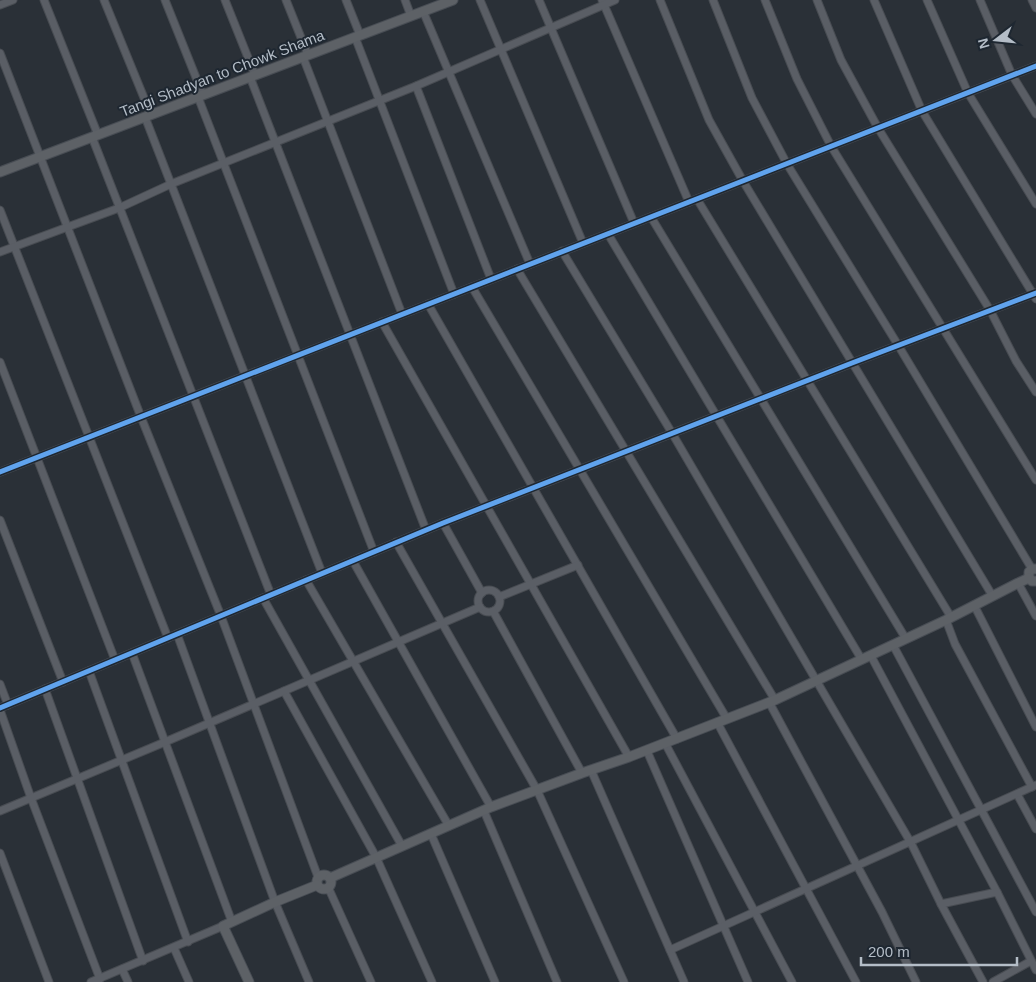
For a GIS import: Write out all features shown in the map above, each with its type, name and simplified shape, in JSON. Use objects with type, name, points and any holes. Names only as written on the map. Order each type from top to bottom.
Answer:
[{"type":"main road","name":"Tangi Shadyan to Chowk Shama","points":[[0,172],[453,0]]},
{"type":"main road","points":[[318,881],[321,889],[376,857],[488,809],[586,771],[646,751],[772,701],[948,619],[1033,574]]},
{"type":"main road","points":[[249,982],[223,926],[318,881],[322,874],[329,883]]},
{"type":"street","points":[[0,5],[13,0]]},
{"type":"street","points":[[44,0],[95,136],[119,208],[271,594]]},
{"type":"street","points":[[104,0],[148,116],[170,184],[322,573]]},
{"type":"street","points":[[165,0],[201,96],[223,163],[374,552]]},
{"type":"street","points":[[225,0],[276,143],[426,530]]},
{"type":"street","points":[[286,0],[327,121],[402,314]]},
{"type":"street","points":[[346,0],[380,100],[454,294]]},
{"type":"street","points":[[405,0],[411,16]]},
{"type":"street","points":[[480,0],[583,243]]},
{"type":"street","points":[[540,0],[634,223]]},
{"type":"street","points":[[0,252],[119,208],[170,184],[276,143],[501,50],[603,2],[615,0]]},
{"type":"street","points":[[660,0],[709,120],[743,181],[992,596]]},
{"type":"street","points":[[713,0],[752,98],[787,164],[898,345],[1033,574]]},
{"type":"street","points":[[765,0],[797,79],[831,146],[1036,480]]},
{"type":"street","points":[[817,0],[841,60],[878,128],[990,310],[1016,361],[1036,392]]},
{"type":"street","points":[[100,979],[31,798],[0,709],[8,704],[443,523],[807,380],[990,310],[1035,295],[922,111],[874,0]]},
{"type":"street","points":[[927,0],[968,93],[1036,204]]},
{"type":"street","points":[[980,0],[1012,75],[1036,114]]},
{"type":"street","points":[[1032,0],[1036,8]]},
{"type":"street","points":[[603,2],[689,202]]},
{"type":"street","points":[[424,12],[530,264]]},
{"type":"street","points":[[0,54],[255,704],[318,881]]},
{"type":"street","points":[[0,472],[1036,66]]},
{"type":"street","points":[[416,86],[491,279]]},
{"type":"street","points":[[670,950],[1034,786],[997,724],[956,644],[948,619],[807,380],[697,199]]},
{"type":"street","points":[[0,210],[168,638]]},
{"type":"street","points":[[651,217],[906,639]]},
{"type":"street","points":[[608,234],[862,660]]},
{"type":"street","points":[[562,251],[672,433],[911,843],[983,982]]},
{"type":"street","points":[[517,269],[772,701],[808,776],[858,866],[916,982]]},
{"type":"street","points":[[472,287],[727,719]]},
{"type":"street","points":[[428,304],[677,738]]},
{"type":"street","points":[[382,322],[630,757]]},
{"type":"street","points":[[0,362],[115,660]]},
{"type":"street","points":[[0,520],[63,682]]},
{"type":"street","points":[[443,523],[482,593]]},
{"type":"street","points":[[396,542],[538,790],[624,982]]},
{"type":"street","points":[[353,560],[488,809],[557,982]]},
{"type":"street","points":[[499,597],[578,565]]},
{"type":"street","points":[[306,580],[448,826]]},
{"type":"street","points":[[1018,582],[1036,616]]},
{"type":"street","points":[[490,590],[499,597],[499,605],[494,611],[486,612],[480,607],[478,599],[482,593],[490,590]]},
{"type":"street","points":[[263,598],[402,846]]},
{"type":"street","points":[[974,605],[1036,727]]},
{"type":"street","points":[[0,812],[480,607]]},
{"type":"street","points":[[494,611],[586,771],[684,982]]},
{"type":"street","points":[[177,634],[275,902],[309,982]]},
{"type":"street","points":[[893,645],[1036,912]]},
{"type":"street","points":[[132,653],[232,922]]},
{"type":"street","points":[[871,656],[960,820],[1036,970]]},
{"type":"street","points":[[89,671],[188,942]]},
{"type":"street","points":[[0,684],[8,704]]},
{"type":"street","points":[[45,689],[143,961]]},
{"type":"street","points":[[284,691],[376,857],[432,982]]},
{"type":"street","points":[[717,722],[856,982]]},
{"type":"street","points":[[665,743],[792,982]]},
{"type":"street","points":[[646,751],[748,982]]},
{"type":"street","points":[[1017,794],[1036,828]]},
{"type":"street","points":[[431,834],[495,982]]},
{"type":"street","points":[[0,853],[49,982]]},
{"type":"street","points":[[329,883],[371,982]]},
{"type":"street","points":[[941,904],[997,892]]},
{"type":"street","points":[[91,982],[223,926]]},
{"type":"street","points":[[174,948],[189,982]]},
{"type":"street","points":[[993,982],[1032,961]]},
{"type":"street","points":[[122,969],[128,982]]},
{"type":"cycle path","points":[[0,472],[1036,66]]},
{"type":"cycle path","points":[[0,708],[443,523],[1036,293]]}]
